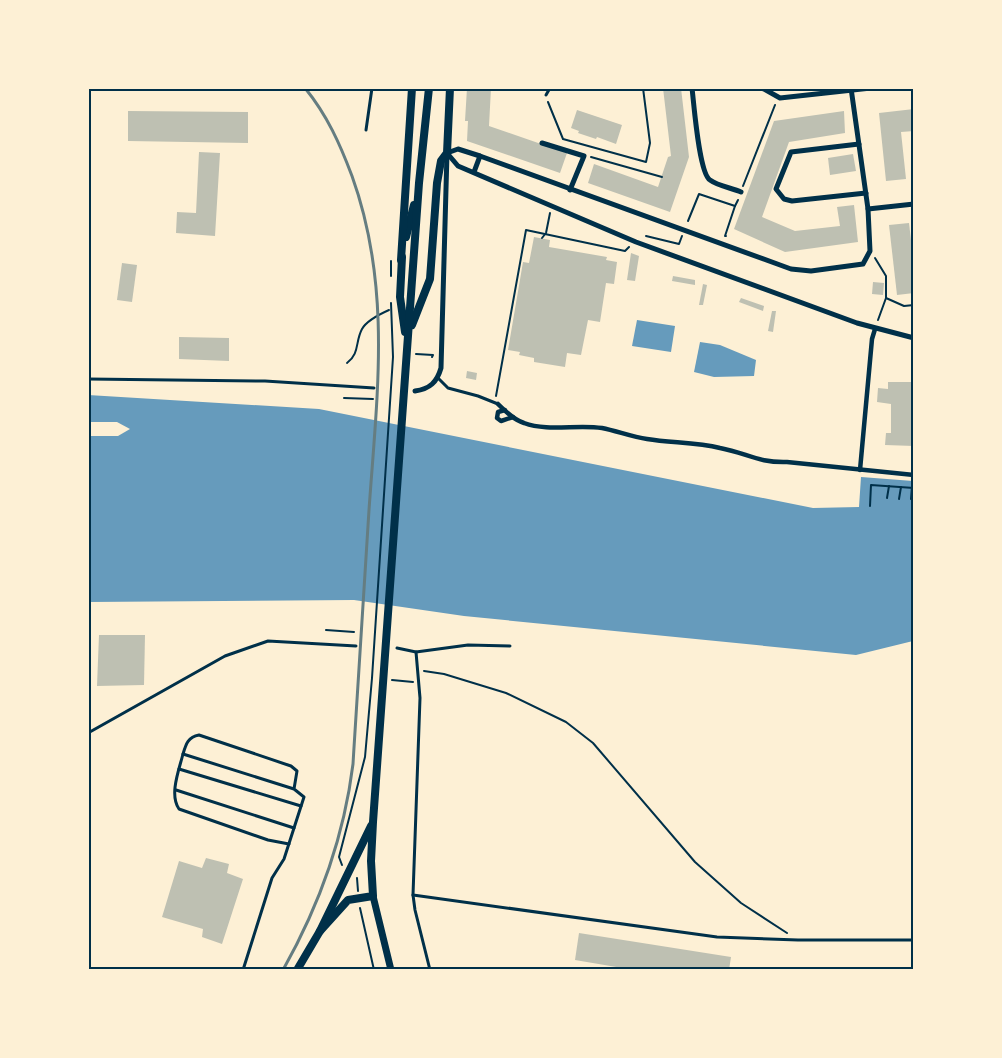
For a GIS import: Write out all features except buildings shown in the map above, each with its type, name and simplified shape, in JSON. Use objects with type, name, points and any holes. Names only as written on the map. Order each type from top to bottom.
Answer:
[{"type":"main road","points":[[407,347],[400,297],[412,88]]},
{"type":"main road","points":[[320,931],[348,900],[373,896],[371,861],[373,822],[419,183],[429,88]]},
{"type":"main road","points":[[407,347],[414,318],[430,279],[437,183],[441,161],[447,153],[450,88]]},
{"type":"main road","points":[[401,260],[419,183]]},
{"type":"main road","points":[[297,969],[320,931],[373,822]]},
{"type":"street","points":[[692,88],[700,153],[706,174],[710,180],[741,192]]},
{"type":"street","points":[[762,88],[780,98],[871,88]]},
{"type":"street","points":[[447,153],[458,149],[480,156],[791,269],[803,271],[863,264],[870,251],[868,209],[851,90]]},
{"type":"street","points":[[542,143],[584,156],[570,190]]},
{"type":"street","points":[[859,144],[791,153],[776,189],[784,199],[792,201],[866,194]]},
{"type":"street","points":[[447,153],[458,166],[636,242],[875,329],[914,338]]},
{"type":"street","points":[[415,391],[424,390],[438,378],[441,368],[447,153]]},
{"type":"street","points":[[474,172],[480,156]]},
{"type":"street","points":[[868,209],[914,204]]},
{"type":"street","points":[[860,470],[872,339],[875,329]]},
{"type":"street","points":[[496,404],[523,423],[537,426],[580,425],[644,439],[673,443],[699,443],[723,448],[755,460],[913,475]]},
{"type":"street","points":[[505,410],[498,412],[497,418],[501,421],[513,417]]},
{"type":"street","points":[[373,896],[391,969]]},
{"type":"lane","points":[[366,130],[372,88]]},
{"type":"lane","points":[[546,95],[550,88]]},
{"type":"lane","points":[[438,378],[448,388],[496,404]]},
{"type":"lane","points":[[88,379],[265,381],[374,388]]},
{"type":"lane","points":[[88,733],[225,656],[257,645],[268,642],[356,646]]},
{"type":"lane","points":[[397,648],[416,652],[468,645],[510,646]]},
{"type":"lane","points":[[416,652],[420,698],[413,895],[430,969]]},
{"type":"lane","points":[[289,844],[268,840],[179,809],[176,804],[176,789],[187,742],[193,736],[199,735],[291,766],[297,771],[294,789]]},
{"type":"lane","points":[[183,754],[294,789],[304,797],[284,859],[272,878],[243,969]]},
{"type":"lane","points":[[179,769],[302,806]]},
{"type":"lane","points":[[176,789],[294,828]]},
{"type":"lane","points":[[413,895],[717,937],[914,940]]},
{"type":"path","points":[[546,95],[563,140],[646,162],[650,143],[643,88]]},
{"type":"path","points":[[747,177],[776,102]]},
{"type":"path","points":[[587,156],[662,177]]},
{"type":"path","points":[[688,221],[699,194]]},
{"type":"path","points":[[542,238],[546,233],[551,205]]},
{"type":"path","points":[[730,238],[725,236],[735,206]]},
{"type":"path","points":[[496,404],[526,230],[625,251],[636,242],[639,234],[679,244],[684,231]]},
{"type":"path","points":[[870,251],[886,276],[886,298],[875,329]]},
{"type":"path","points":[[391,268],[391,280]]},
{"type":"path","points":[[886,298],[904,306],[914,305]]},
{"type":"path","points":[[374,969],[360,914],[356,876],[341,864],[339,857],[365,757],[393,357],[391,299]]},
{"type":"path","points":[[347,363],[354,357],[363,327],[390,309]]},
{"type":"path","points":[[418,354],[433,356],[432,362]]},
{"type":"path","points":[[344,398],[373,399]]},
{"type":"path","points":[[88,403],[90,422]]},
{"type":"path","points":[[911,499],[913,475]]},
{"type":"path","points":[[870,506],[871,485],[914,488]]},
{"type":"path","points":[[887,498],[889,486]]},
{"type":"path","points":[[899,499],[901,487]]},
{"type":"path","points":[[326,630],[354,632]]},
{"type":"path","points":[[418,671],[444,674],[506,693],[566,722],[593,743],[694,862],[741,903],[798,940]]},
{"type":"path","points":[[395,681],[415,682]]},
{"type":"water","points":[[637,320],[675,326],[671,352],[632,346]]},
{"type":"water","points":[[700,342],[720,345],[756,360],[754,376],[714,377],[694,372]]},
{"type":"water","points":[[88,395],[319,409],[813,508],[859,507],[861,477],[913,481],[913,641],[856,655],[464,616],[354,600],[89,602]]},
{"type":"pier","points":[[89,422],[117,422],[130,429],[118,436],[88,436]]},
{"type":"railway","points":[[283,970],[319,896],[336,844],[349,791],[353,764],[378,383],[377,300],[373,259],[365,218],[338,141],[305,88]]}]
